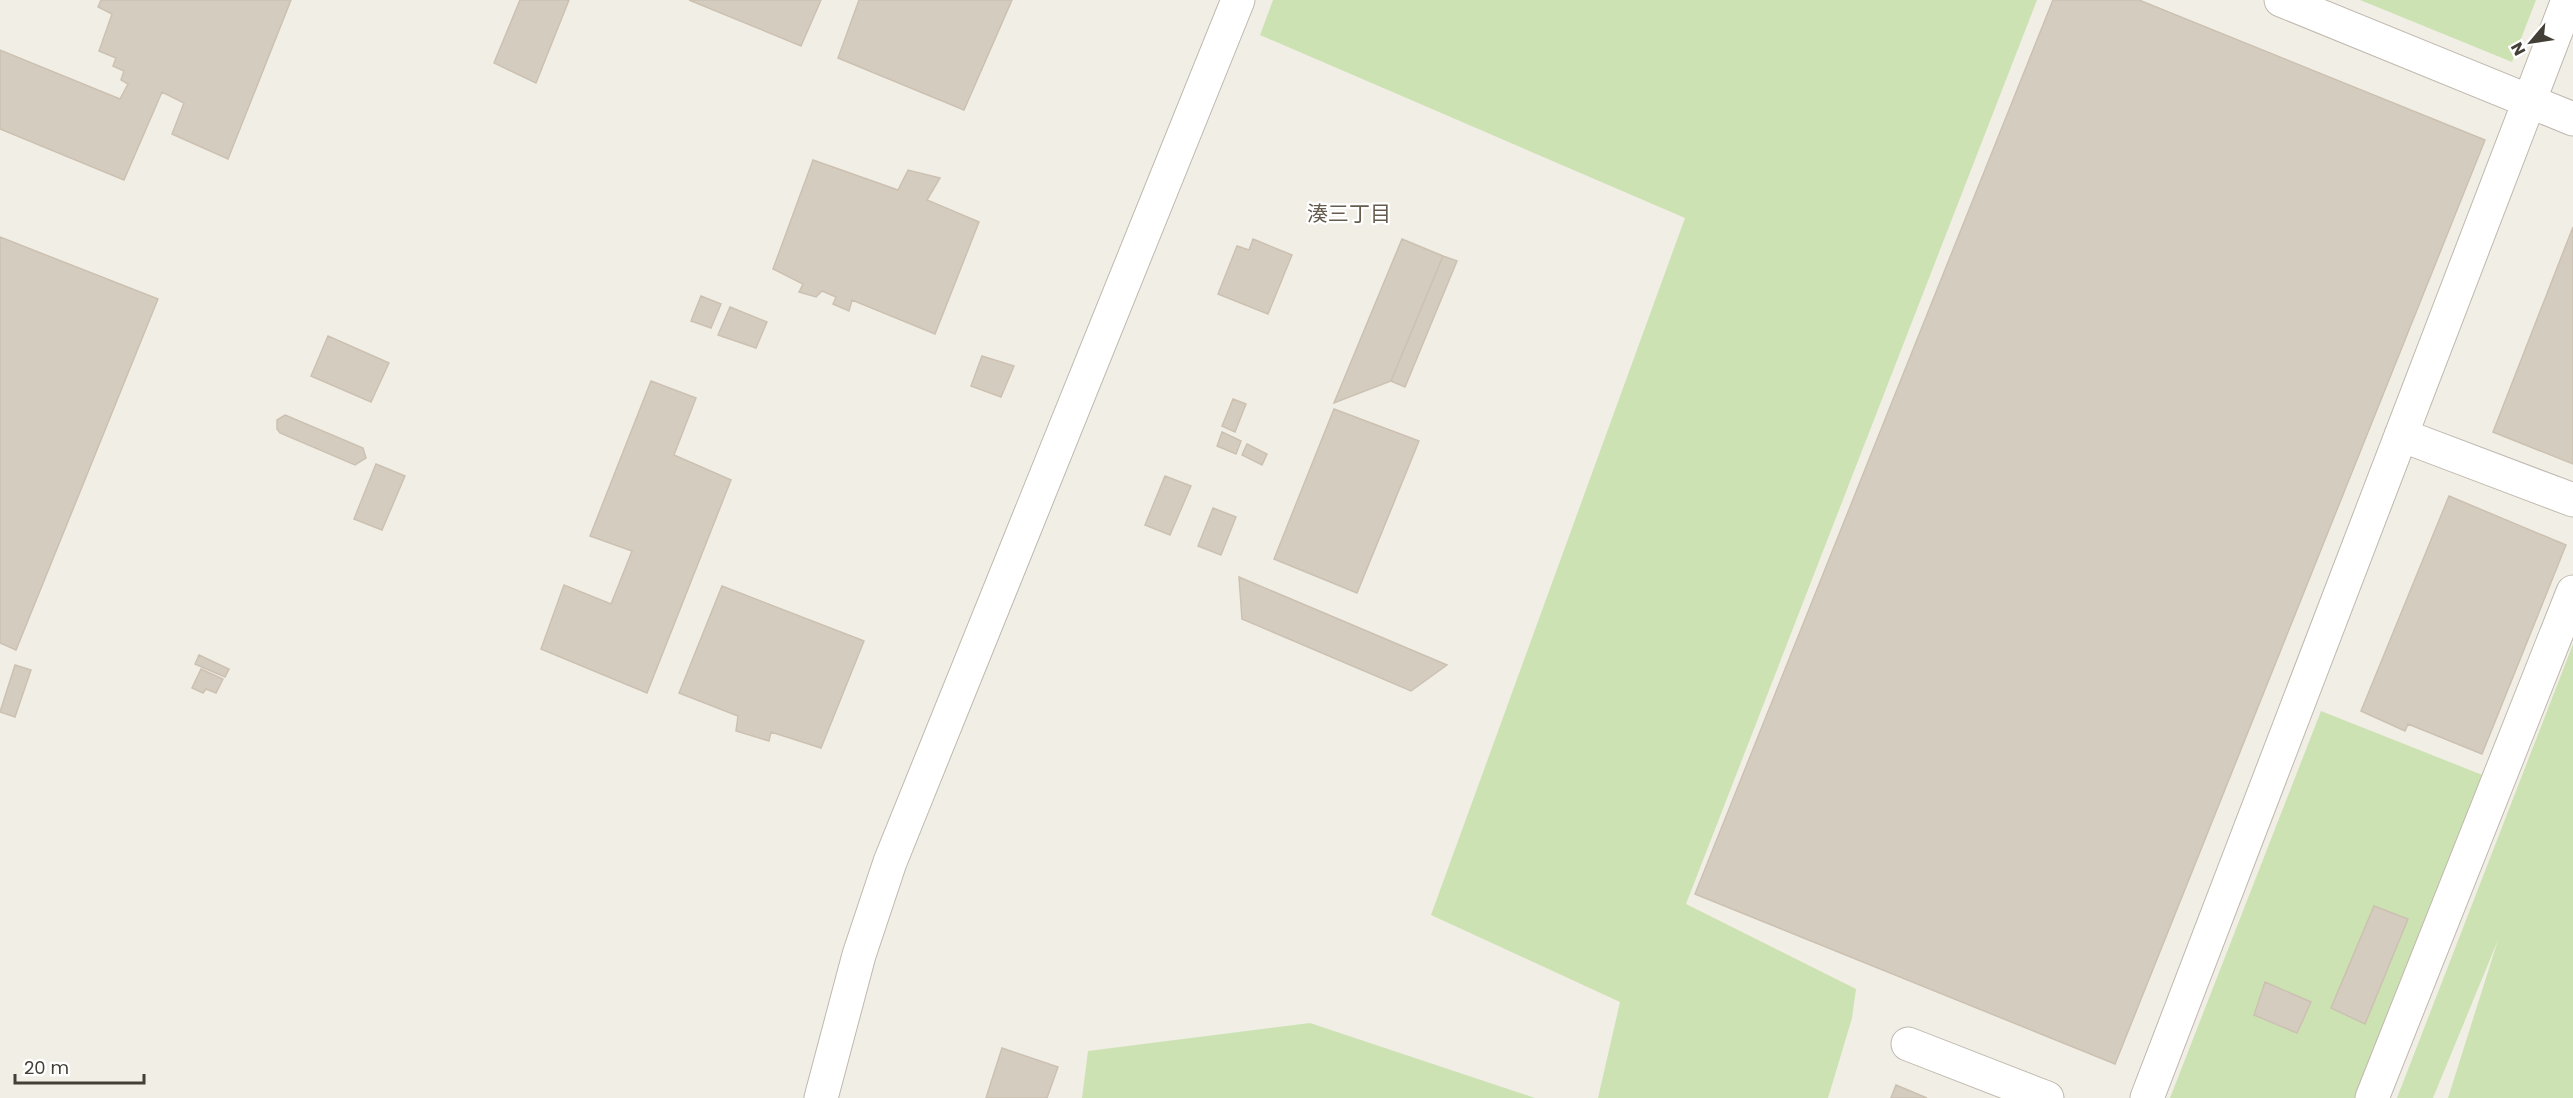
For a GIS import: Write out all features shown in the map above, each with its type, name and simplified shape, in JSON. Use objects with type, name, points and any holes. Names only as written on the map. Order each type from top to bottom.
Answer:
[{"type":"street","points":[[821,1098],[859,955],[890,862],[1238,0]]},
{"type":"street","points":[[2281,0],[2573,119]]},
{"type":"street","points":[[2146,1098],[2568,0]]},
{"type":"street","points":[[2402,435],[2573,500]]},
{"type":"street","points":[[2372,1098],[2573,592]]},
{"type":"street","points":[[1908,1044],[2047,1098]]},
{"type":"green space","points":[[1273,0],[2037,0],[1686,904],[1856,989],[1852,1018],[1828,1098],[1598,1098],[1620,1002],[1431,915],[1685,218],[1260,35]]},
{"type":"green space","points":[[2360,0],[2536,0],[2512,62]]},
{"type":"green space","points":[[2573,644],[2573,1098],[2448,1098],[2498,940],[2433,1098],[2397,1098]]},
{"type":"green space","points":[[2321,711],[2485,776],[2359,1098],[2170,1098]]},
{"type":"green space","points":[[1310,1023],[1535,1098],[1082,1098],[1088,1051]]},
{"type":"building","points":[[101,0],[291,0],[228,159],[172,134],[184,103],[162,92],[124,180],[0,129],[0,50],[120,99],[128,84],[121,80],[124,71],[113,66],[116,58],[99,51],[112,14],[98,7]]},
{"type":"building","points":[[520,0],[569,0],[536,83],[494,63]]},
{"type":"building","points":[[689,0],[821,0],[801,46]]},
{"type":"building","points":[[859,0],[1012,0],[964,110],[838,58]]},
{"type":"building","points":[[2053,0],[2139,0],[2485,140],[2115,1064],[1695,894]]},
{"type":"building","points":[[813,160],[898,190],[908,170],[940,178],[927,200],[979,222],[935,334],[852,300],[849,311],[833,304],[836,297],[822,291],[816,297],[799,292],[803,284],[773,269]]},
{"type":"building","points":[[2573,227],[2573,464],[2493,432]]},
{"type":"building","points":[[0,237],[158,299],[16,650],[0,643]]},
{"type":"building","points":[[1253,239],[1292,255],[1268,314],[1218,294],[1237,246],[1249,250]]},
{"type":"building","points":[[1402,239],[1443,256],[1391,381],[1334,403]]},
{"type":"building","points":[[1443,256],[1457,261],[1405,387],[1391,381]]},
{"type":"building","points":[[701,296],[721,304],[711,328],[691,321]]},
{"type":"building","points":[[730,307],[767,322],[756,348],[718,335]]},
{"type":"building","points":[[328,336],[389,363],[371,402],[311,376]]},
{"type":"building","points":[[982,356],[1014,366],[1001,397],[971,386]]},
{"type":"building","points":[[651,381],[696,398],[674,455],[731,480],[647,693],[541,649],[564,585],[611,604],[632,551],[590,536]]},
{"type":"building","points":[[1233,399],[1246,404],[1235,432],[1222,426]]},
{"type":"building","points":[[1334,409],[1419,441],[1357,593],[1274,559]]},
{"type":"building","points":[[285,415],[363,448],[366,458],[355,465],[280,433],[277,429],[277,420]]},
{"type":"building","points":[[1222,432],[1241,441],[1236,454],[1217,446]]},
{"type":"building","points":[[1247,444],[1267,454],[1262,465],[1242,455]]},
{"type":"building","points":[[376,464],[405,476],[382,530],[354,519]]},
{"type":"building","points":[[1165,476],[1191,486],[1170,535],[1145,525]]},
{"type":"building","points":[[2449,496],[2566,545],[2482,754],[2408,724],[2405,731],[2361,711]]},
{"type":"building","points":[[1213,508],[1236,517],[1221,555],[1198,546]]},
{"type":"building","points":[[1239,577],[1447,665],[1411,691],[1242,619]]},
{"type":"building","points":[[722,586],[864,641],[821,748],[771,732],[769,741],[736,731],[738,716],[679,693]]},
{"type":"building","points":[[199,655],[229,669],[225,677],[195,664]]},
{"type":"building","points":[[15,665],[31,670],[15,717],[0,712]]},
{"type":"building","points":[[201,669],[223,679],[216,693],[206,689],[203,693],[192,688]]},
{"type":"building","points":[[2374,906],[2408,919],[2365,1024],[2331,1008]]},
{"type":"building","points":[[2265,982],[2311,1002],[2297,1033],[2254,1015]]},
{"type":"building","points":[[1002,1048],[1058,1067],[1047,1098],[986,1098]]},
{"type":"building","points":[[1896,1085],[1927,1098],[1891,1098]]},
{"type":"district","name":"湊三丁目","points":[[1349,213]]}]
